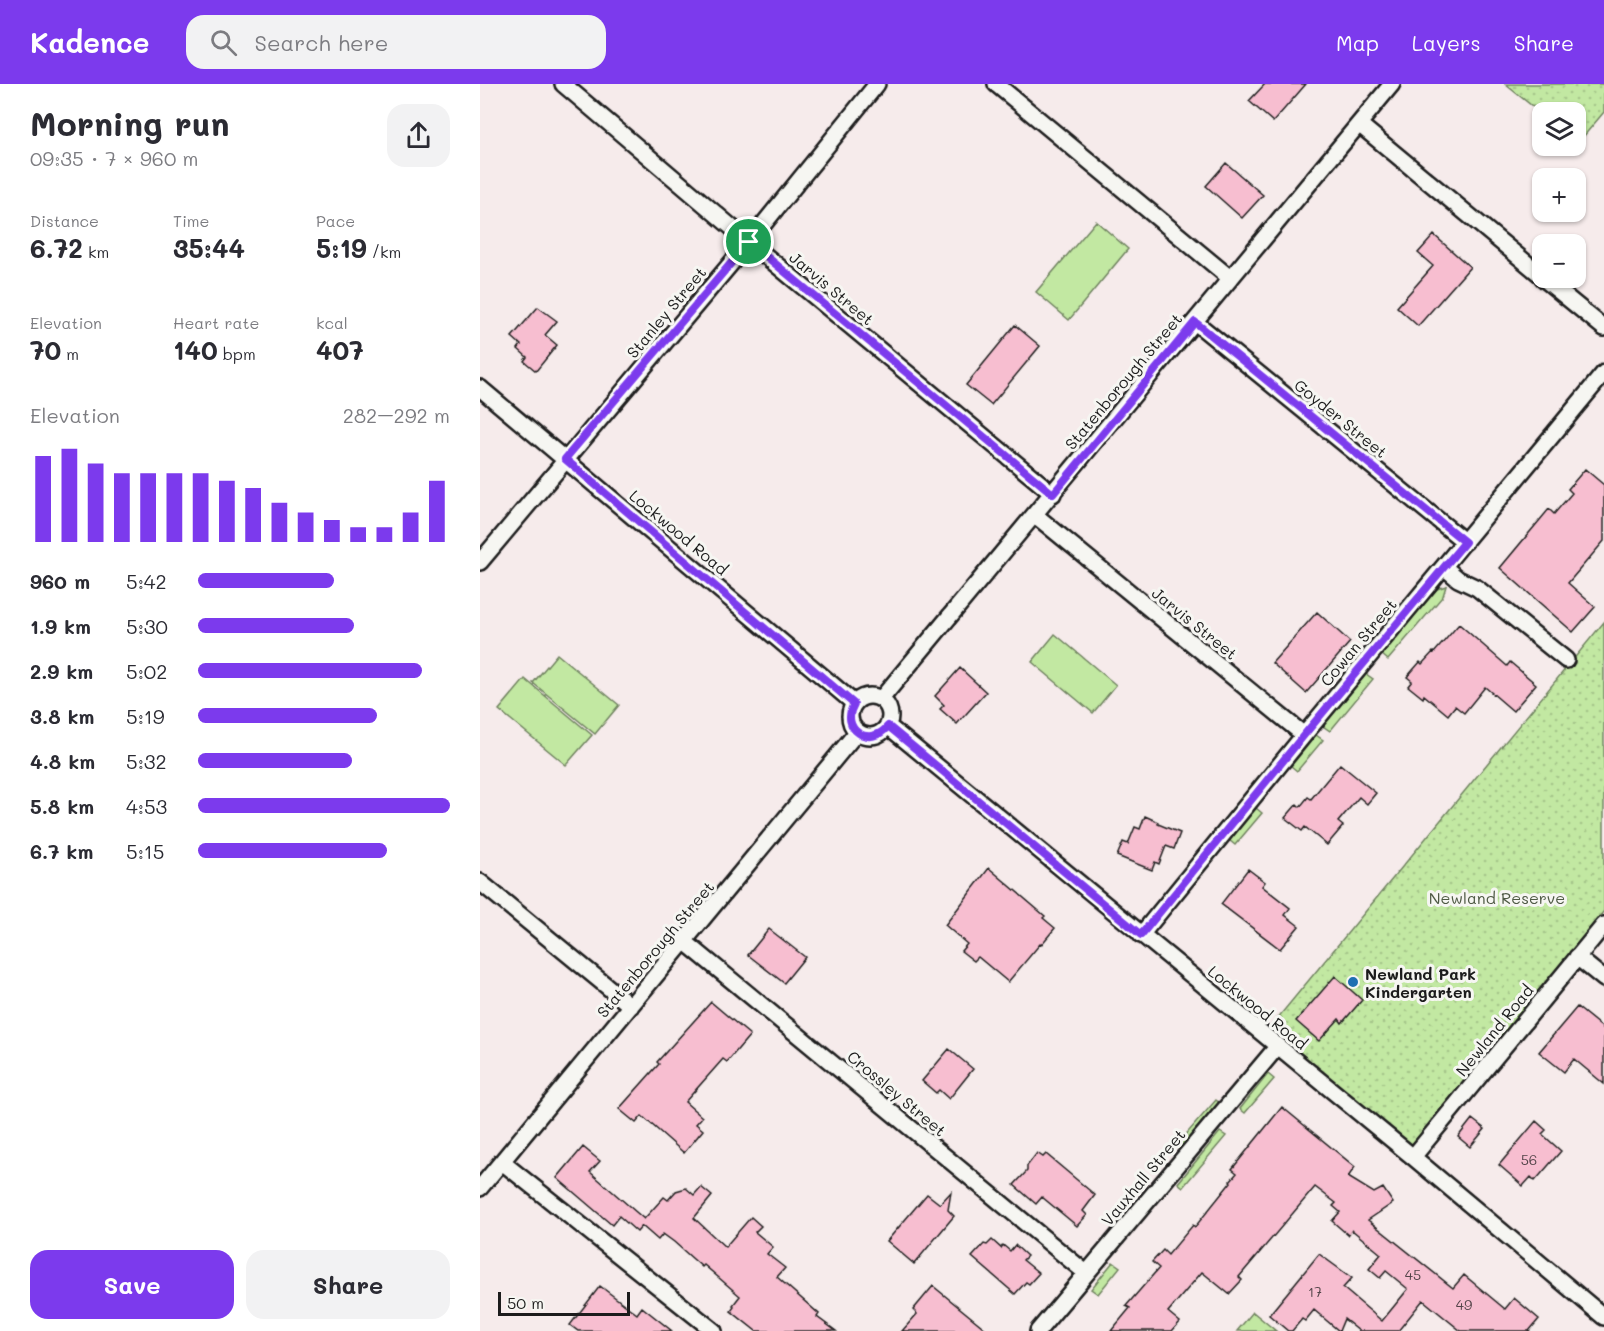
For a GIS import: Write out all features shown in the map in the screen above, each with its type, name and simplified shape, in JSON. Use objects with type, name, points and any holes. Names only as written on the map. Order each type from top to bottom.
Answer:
[{"type":"street","name":"Jarvis Street","points":[[563,84],[749,242],[1053,494]]},
{"type":"street","name":"Stanley Street","points":[[480,562],[749,242],[877,84]]},
{"type":"street","points":[[996,84],[1230,278]]},
{"type":"street","name":"Statenborough Street","points":[[881,699],[1392,84]]},
{"type":"street","points":[[1359,124],[1532,268]]},
{"type":"street","points":[[1556,288],[1604,328]]},
{"type":"street","name":"Goyder Street","points":[[1195,322],[1465,542]]},
{"type":"street","name":"Cowan Street","points":[[1141,935],[1604,373]]},
{"type":"street","name":"Lockwood Road","points":[[480,388],[854,704]]},
{"type":"street","name":"Jarvis Street","points":[[1035,515],[1304,735]]},
{"type":"street","points":[[1444,567],[1458,579],[1477,588],[1566,660]]},
{"type":"street","points":[[864,697],[881,699],[889,709],[888,726],[884,731],[873,736],[857,732],[849,715],[854,704],[864,697]]},
{"type":"street","name":"Lockwood Road","points":[[888,726],[1413,1157],[1604,1317]]},
{"type":"street","name":"Statenborough Street","points":[[480,1188],[857,732]]},
{"type":"street","points":[[480,882],[631,1006]]},
{"type":"street","name":"Newland Road","points":[[1413,1157],[1604,925]]},
{"type":"street","name":"Crossley Street","points":[[684,941],[1086,1273]]},
{"type":"street","points":[[1577,957],[1604,979]]},
{"type":"street","name":"Vauxhall Street","points":[[1038,1331],[1277,1047]]},
{"type":"street","points":[[502,1162],[714,1331]]},
{"type":"green space","points":[[1505,84],[1604,84],[1604,112],[1586,133],[1586,102],[1532,102],[1532,106]]},
{"type":"green space","points":[[1096,221],[1128,249],[1069,320],[1036,292]]},
{"type":"green space","points":[[1446,586],[1443,596],[1388,660],[1381,654],[1437,589]]},
{"type":"green space","name":"Newland Reserve","points":[[1604,622],[1604,911],[1410,1147],[1267,1031]]},
{"type":"green space","points":[[1055,634],[1116,685],[1093,713],[1032,662]]},
{"type":"green space","points":[[557,654],[619,705],[595,734],[533,683]]},
{"type":"green space","points":[[1366,674],[1373,679],[1330,731],[1323,726]]},
{"type":"green space","points":[[525,679],[592,735],[566,765],[499,710]]},
{"type":"green space","points":[[1316,735],[1323,740],[1297,771],[1291,766]]},
{"type":"green space","points":[[1256,808],[1262,813],[1235,845],[1229,840]]},
{"type":"green space","points":[[1268,1074],[1274,1079],[1245,1113],[1240,1109]]},
{"type":"green space","points":[[1216,1100],[1221,1104],[1182,1149],[1175,1147]]},
{"type":"green space","points":[[1220,1132],[1226,1136],[1183,1187],[1178,1183]]},
{"type":"green space","points":[[1113,1262],[1120,1267],[1098,1294],[1091,1289]]},
{"type":"green space","points":[[1253,1312],[1276,1331],[1237,1331]]},
{"type":"building","points":[[1265,84],[1306,84],[1273,122],[1249,101]]},
{"type":"building","points":[[1226,163],[1263,195],[1242,218],[1206,186]]},
{"type":"building","points":[[1434,235],[1470,267],[1418,326],[1397,307],[1433,266],[1418,253]]},
{"type":"building","points":[[538,307],[557,321],[545,335],[557,345],[536,371],[524,361],[527,357],[518,349],[521,345],[512,337]]},
{"type":"building","points":[[1015,325],[1040,346],[991,405],[966,385]]},
{"type":"building","points":[[1585,469],[1604,485],[1604,541],[1568,583],[1595,607],[1573,632],[1500,568],[1549,509],[1554,514],[1572,493],[1568,489]]},
{"type":"building","points":[[1317,612],[1350,642],[1306,693],[1272,663]]},
{"type":"building","points":[[1459,624],[1507,666],[1510,662],[1536,684],[1513,711],[1485,687],[1464,713],[1455,706],[1448,715],[1424,695],[1423,698],[1408,686],[1412,681],[1407,677],[1420,662],[1422,664],[1434,653]]},
{"type":"building","points":[[960,668],[986,692],[957,724],[940,709],[944,705],[935,696]]},
{"type":"building","points":[[1340,764],[1376,793],[1367,804],[1359,797],[1338,822],[1343,826],[1327,845],[1305,827],[1302,831],[1285,818],[1297,804],[1300,807],[1308,797],[1311,799]]},
{"type":"building","points":[[1145,816],[1180,833],[1174,849],[1166,846],[1159,864],[1155,862],[1152,870],[1117,856],[1123,842],[1128,844],[1135,827],[1140,829]]},
{"type":"building","points":[[989,868],[1045,916],[1043,918],[1055,928],[1008,982],[978,957],[974,961],[961,951],[967,944],[945,925]]},
{"type":"building","points":[[1248,869],[1265,882],[1262,886],[1290,908],[1285,915],[1299,926],[1280,949],[1221,904]]},
{"type":"building","points":[[769,929],[805,957],[784,983],[748,955]]},
{"type":"building","points":[[1335,976],[1362,1000],[1342,1023],[1339,1019],[1319,1041],[1296,1021]]},
{"type":"building","points":[[711,1002],[750,1035],[727,1062],[723,1059],[685,1102],[702,1117],[696,1124],[703,1130],[684,1153],[642,1116],[636,1123],[619,1109],[659,1064],[657,1062]]},
{"type":"building","points":[[1577,1007],[1604,1029],[1604,1084],[1574,1059],[1564,1072],[1539,1052]]},
{"type":"building","points":[[949,1049],[973,1069],[949,1099],[939,1090],[936,1093],[922,1081]]},
{"type":"building","points":[[1282,1107],[1355,1167],[1348,1177],[1374,1193],[1383,1188],[1393,1203],[1368,1220],[1453,1288],[1464,1275],[1505,1309],[1514,1298],[1539,1319],[1529,1331],[1461,1331],[1423,1300],[1398,1331],[1359,1331],[1344,1319],[1339,1331],[1314,1310],[1305,1321],[1302,1319],[1292,1331],[1288,1331],[1269,1315],[1319,1254],[1352,1278],[1343,1288],[1382,1321],[1408,1289],[1386,1271],[1380,1278],[1369,1269],[1381,1254],[1352,1230],[1348,1235],[1332,1221],[1340,1212],[1333,1206],[1336,1203],[1315,1187],[1239,1277],[1242,1280],[1229,1294],[1202,1272],[1168,1312],[1180,1322],[1172,1331],[1111,1331],[1130,1308],[1126,1306],[1159,1268],[1152,1262],[1163,1250],[1168,1255],[1193,1225],[1195,1227],[1237,1173],[1232,1169]]},
{"type":"building","points":[[1472,1119],[1485,1129],[1470,1147],[1458,1137]]},
{"type":"building","points":[[1536,1121],[1546,1130],[1542,1134],[1561,1151],[1535,1181],[1531,1177],[1523,1186],[1499,1165]]},
{"type":"building","points":[[583,1147],[600,1161],[590,1172],[644,1219],[664,1197],[668,1200],[676,1191],[686,1188],[694,1195],[701,1187],[712,1196],[694,1218],[725,1247],[751,1217],[761,1226],[755,1232],[773,1247],[767,1254],[785,1268],[777,1277],[819,1314],[817,1317],[836,1331],[756,1331],[731,1311],[740,1296],[704,1265],[702,1267],[663,1234],[658,1240],[642,1226],[637,1232],[619,1216],[612,1225],[557,1178]]},
{"type":"building","points":[[1037,1153],[1043,1157],[1046,1154],[1095,1195],[1083,1211],[1087,1215],[1077,1226],[1042,1197],[1036,1204],[1014,1185],[1027,1171],[1027,1166]]},
{"type":"building","points":[[951,1192],[948,1210],[954,1216],[914,1264],[887,1241],[927,1194],[940,1204]]},
{"type":"building","points":[[992,1240],[1001,1248],[1003,1245],[1010,1251],[1015,1245],[1027,1256],[1023,1260],[1039,1273],[1015,1294],[972,1257],[984,1244],[987,1245]]},
{"type":"building","points":[[600,1286],[637,1314],[642,1307],[672,1331],[578,1331],[570,1325]]},
{"type":"building","points":[[933,1286],[988,1331],[902,1331],[917,1314],[913,1310]]},
{"type":"place","name":"Newland Park Kindergarten","points":[[1353,982]]},
{"type":"route","points":[[749,242],[1053,494],[1195,322],[1465,542],[1141,935],[888,726],[879,735],[867,737],[857,732],[852,727],[849,715],[854,704],[565,459],[749,242]]}]
